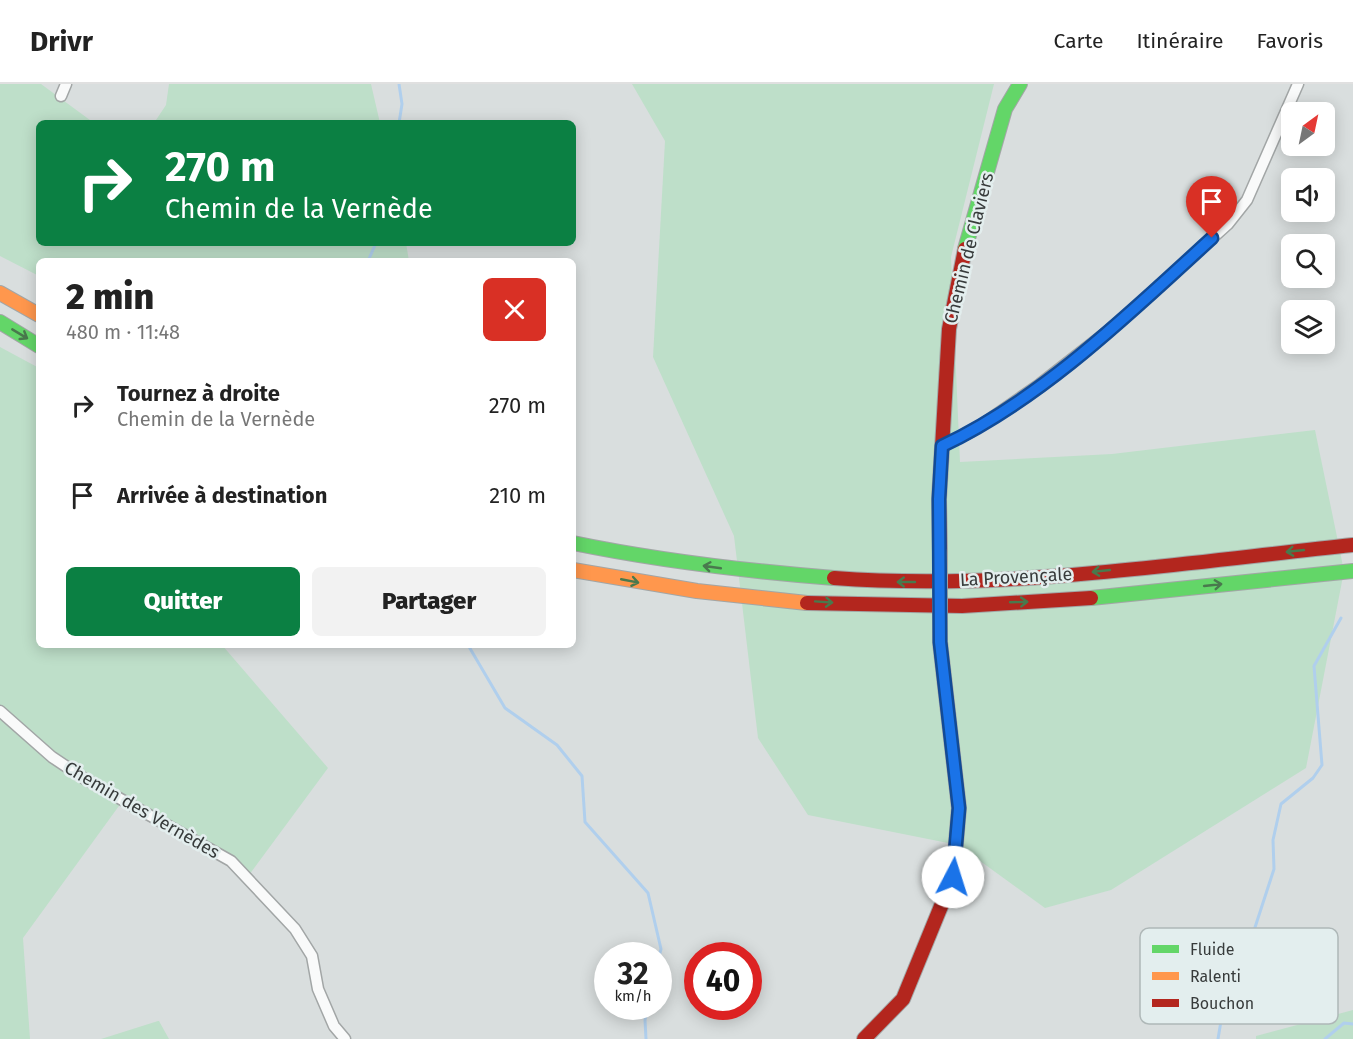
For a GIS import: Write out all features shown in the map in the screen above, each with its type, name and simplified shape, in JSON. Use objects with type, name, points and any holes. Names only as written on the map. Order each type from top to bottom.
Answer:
[{"type":"main road","name":"Chemin de Claviers","points":[[864,1039],[903,999],[953,877],[959,808],[940,642],[939,499],[949,329],[964,252],[1005,110],[1020,84]]},
{"type":"main road","points":[[0,292],[36,313]]},
{"type":"main road","points":[[0,322],[36,344]]},
{"type":"main road","name":"La Provençale","points":[[576,544],[651,559],[746,571],[904,583],[1064,575],[1353,545]]},
{"type":"main road","name":"La Provençale","points":[[576,571],[658,586],[745,598],[905,607],[1063,601],[1353,570]]},
{"type":"street","points":[[61,96],[66,84]]},
{"type":"street","points":[[942,446],[972,432],[1049,378],[1117,324],[1228,224],[1247,200],[1298,84]]},
{"type":"street","name":"Chemin des Vernèdes","points":[[0,711],[52,757],[84,779],[231,861],[296,929],[312,957],[318,989],[334,1026],[345,1039]]},
{"type":"green space","points":[[0,84],[41,84],[90,120],[36,120],[36,246],[406,246],[408,258],[36,258],[36,274],[0,256]]},
{"type":"green space","points":[[169,84],[371,84],[379,120],[156,120],[166,105]]},
{"type":"green space","points":[[632,84],[994,84],[951,257],[960,462],[1112,454],[1315,430],[1344,571],[1306,768],[1111,890],[1045,908],[958,845],[808,815],[758,738],[734,536],[653,357],[665,141]]},
{"type":"green space","points":[[0,347],[36,366],[36,648],[225,648],[328,768],[249,875],[124,799],[23,938],[30,1039],[0,1039]]},
{"type":"green space","points":[[1353,1010],[1353,1039],[1256,1039],[1256,1036],[1301,1024],[1338,1024],[1338,1014]]},
{"type":"green space","points":[[158,1021],[169,1039],[101,1039]]},
{"type":"waterway","points":[[399,84],[402,104],[399,120]]},
{"type":"waterway","points":[[369,258],[375,246]]},
{"type":"waterway","points":[[1255,928],[1274,869],[1273,840],[1281,804],[1313,778],[1322,765],[1314,666],[1341,618]]},
{"type":"waterway","points":[[470,648],[505,708],[557,745],[582,776],[585,822],[648,893],[659,942]]},
{"type":"waterway","points":[[645,1020],[646,1039]]},
{"type":"waterway","points":[[1325,1039],[1344,1023],[1353,1024]]},
{"type":"waterway","points":[[1218,1039],[1220,1024]]},
{"type":"traffic: fast","points":[[965,249],[1005,109],[1020,84]]},
{"type":"traffic: fast","points":[[0,322],[36,344]]},
{"type":"traffic: fast","points":[[576,544],[703,565],[834,578]]},
{"type":"traffic: fast","points":[[1091,598],[1353,571]]},
{"type":"traffic: slow","points":[[0,293],[36,313]]},
{"type":"traffic: slow","points":[[940,552],[940,642]]},
{"type":"traffic: slow","points":[[576,571],[697,591],[807,603]]},
{"type":"traffic: jam","points":[[940,552],[939,499],[949,329],[965,249]]},
{"type":"traffic: jam","points":[[834,578],[899,581],[1029,578],[1159,567],[1353,545]]},
{"type":"traffic: jam","points":[[807,603],[962,606],[1091,598]]},
{"type":"traffic: jam","points":[[864,1039],[903,999],[953,877],[959,808],[940,642]]},
{"type":"route","points":[[953,877],[959,808],[940,642],[939,499],[942,446],[972,432],[1040,384],[1117,324],[1212,238]]}]
